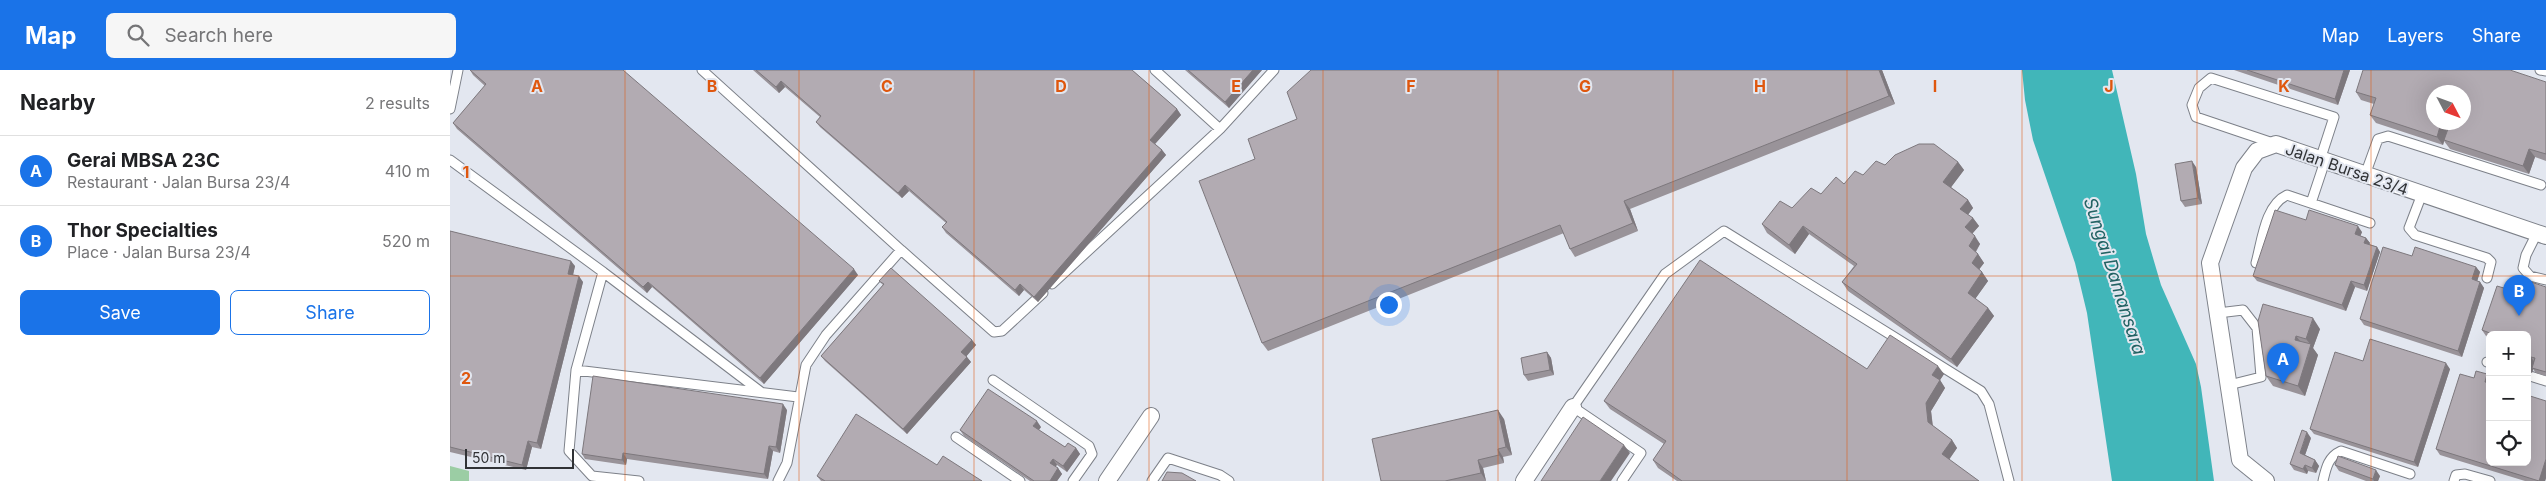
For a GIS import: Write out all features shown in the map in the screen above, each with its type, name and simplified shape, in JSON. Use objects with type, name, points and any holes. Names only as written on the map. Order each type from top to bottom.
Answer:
[{"type":"street","name":"Jalan Bursa 23/4","points":[[2266,481],[2240,460],[2210,263],[2244,168],[2257,151],[2276,144],[2541,235]]},
{"type":"street","points":[[1524,481],[1573,408]]},
{"type":"street","points":[[1107,481],[1151,416]]},
{"type":"lane","points":[[450,109],[458,70]]},
{"type":"lane","points":[[702,70],[901,250],[998,333],[1220,128],[1274,70]]},
{"type":"lane","points":[[1154,70],[1220,128]]},
{"type":"lane","points":[[2540,70],[2546,71]]},
{"type":"lane","points":[[2276,144],[2196,117],[2192,105],[2199,88],[2211,78],[2334,116],[2311,203]]},
{"type":"lane","points":[[2365,175],[2378,139],[2388,136],[2541,186]]},
{"type":"lane","points":[[450,160],[762,392]]},
{"type":"lane","points":[[2422,194],[2410,228],[2415,235],[2487,258],[2491,262],[2487,278]]},
{"type":"lane","points":[[2256,263],[2271,210],[2279,198],[2287,195],[2370,223]]},
{"type":"lane","points":[[1622,481],[1641,453],[1573,408],[1665,274],[1724,231],[1981,391],[1989,404],[2009,481]]},
{"type":"lane","points":[[2541,235],[2526,255],[2523,268],[2530,276],[2546,280]]},
{"type":"lane","points":[[778,481],[787,463],[798,397],[806,365],[826,336],[901,250]]},
{"type":"lane","points":[[603,272],[576,370],[569,451],[592,476],[639,481]]},
{"type":"lane","points":[[2218,312],[2243,310],[2257,328],[2261,377],[2229,385]]},
{"type":"lane","points":[[576,370],[798,397]]},
{"type":"lane","points":[[2530,376],[2546,381]]},
{"type":"lane","points":[[993,380],[1089,446],[1092,454],[1073,481]]},
{"type":"lane","points":[[956,437],[1020,481]]},
{"type":"lane","points":[[2323,481],[2328,462],[2334,454],[2341,451],[2410,474]]},
{"type":"lane","points":[[1152,481],[1168,458],[1220,475],[1229,481]]},
{"type":"lane","points":[[2454,481],[2456,475],[2464,474],[2490,481]]},
{"type":"green space","points":[[450,466],[469,471],[469,481],[450,481]]},
{"type":"water","name":"Sungai Damansara","points":[[2022,70],[2112,70],[2136,174],[2146,234],[2161,285],[2196,364],[2214,481],[2112,481],[2087,313],[2075,263],[2033,140],[2025,100]]},
{"type":"building","points":[[470,70],[623,70],[854,269],[760,378],[648,282],[643,287],[453,123],[486,84]]},
{"type":"building","points":[[756,70],[1132,70],[1177,109],[1150,140],[1162,150],[1034,297],[1020,284],[1015,290],[942,227],[947,222],[905,185],[898,193],[816,122],[821,116],[781,81],[776,87]]},
{"type":"building","points":[[1188,70],[1253,70],[1225,102]]},
{"type":"building","points":[[1311,70],[1879,70],[1889,96],[1624,201],[1633,223],[1570,249],[1560,225],[1262,343],[1199,181],[1255,159],[1248,139],[1297,119],[1287,92]]},
{"type":"building","points":[[2247,70],[2344,70],[2335,99]]},
{"type":"building","points":[[2363,70],[2510,70],[2546,82],[2546,154],[2529,149],[2523,166],[2444,140],[2448,130],[2471,130],[2471,85],[2426,85],[2426,130],[2439,130],[2437,137],[2370,115],[2376,98],[2356,92]]},
{"type":"building","points":[[1919,144],[1934,144],[1958,162],[1943,182],[1968,200],[1960,209],[1973,218],[1965,227],[1975,236],[1969,246],[1978,254],[1972,263],[1982,272],[1968,293],[1988,308],[1951,359],[1842,282],[1857,264],[1803,226],[1789,245],[1762,224],[1780,201],[1792,208],[1811,188],[1821,194],[1836,177],[1844,184],[1855,171],[1863,175],[1876,161],[1885,165],[1895,155]]},
{"type":"building","points":[[2192,161],[2198,198],[2181,201],[2175,164]]},
{"type":"building","points":[[2275,210],[2306,220],[2309,210],[2358,226],[2355,234],[2366,238],[2364,243],[2377,247],[2364,285],[2351,281],[2342,305],[2253,276]]},
{"type":"building","points":[[450,231],[571,261],[568,274],[579,276],[537,443],[528,441],[522,465],[450,447]]},
{"type":"building","points":[[2383,247],[2412,256],[2415,247],[2476,267],[2472,279],[2480,282],[2458,351],[2360,319]]},
{"type":"building","points":[[1700,260],[1867,369],[1890,335],[1938,366],[1932,375],[1940,380],[1926,403],[1928,422],[1952,440],[1942,454],[1979,481],[1682,481],[1653,460],[1666,441],[1604,401]]},
{"type":"building","points":[[891,268],[972,340],[961,352],[967,357],[903,429],[821,356],[884,284],[879,281]]},
{"type":"building","points":[[2519,278],[2546,287],[2546,372],[2532,368],[2535,358],[2531,357],[2531,331],[2482,330],[2497,286],[2514,291]]},
{"type":"building","points":[[2263,304],[2313,318],[2306,339],[2296,336],[2295,340],[2311,344],[2298,386],[2266,376],[2258,321]]},
{"type":"building","points":[[2370,339],[2446,363],[2414,462],[2310,429],[2335,352],[2363,361]]},
{"type":"building","points":[[1547,352],[1550,370],[1524,375],[1521,358]]},
{"type":"building","points":[[2476,371],[2486,374],[2486,465],[2436,449],[2460,374],[2474,378]]},
{"type":"building","points":[[593,376],[783,404],[776,447],[769,446],[764,474],[623,453],[622,460],[582,454]]},
{"type":"building","points":[[988,389],[1037,421],[1033,426],[1065,447],[1068,443],[1076,448],[1063,466],[1053,459],[1050,463],[1058,468],[1050,481],[1034,481],[960,430]]},
{"type":"building","points":[[2531,396],[2546,401],[2546,459],[2539,481],[2491,466],[2531,466]]},
{"type":"building","points":[[1498,410],[1506,447],[1498,449],[1499,455],[1478,460],[1481,473],[1445,481],[1381,481],[1372,439]]},
{"type":"building","points":[[856,414],[937,465],[943,456],[982,481],[825,481],[817,476]]},
{"type":"building","points":[[1583,417],[1624,445],[1600,481],[1541,481]]},
{"type":"building","points":[[2302,430],[2307,432],[2300,453],[2315,460],[2312,468],[2305,465],[2303,469],[2290,464]]},
{"type":"building","points":[[2338,456],[2376,470],[2373,479],[2335,465]]},
{"type":"building","points":[[1167,472],[1182,473],[1196,481],[1162,481]]},
{"type":"place","name":"Thor Specialties","points":[[2519,316]]},
{"type":"place","name":"Gerai MBSA 23C","points":[[2283,384]]}]
